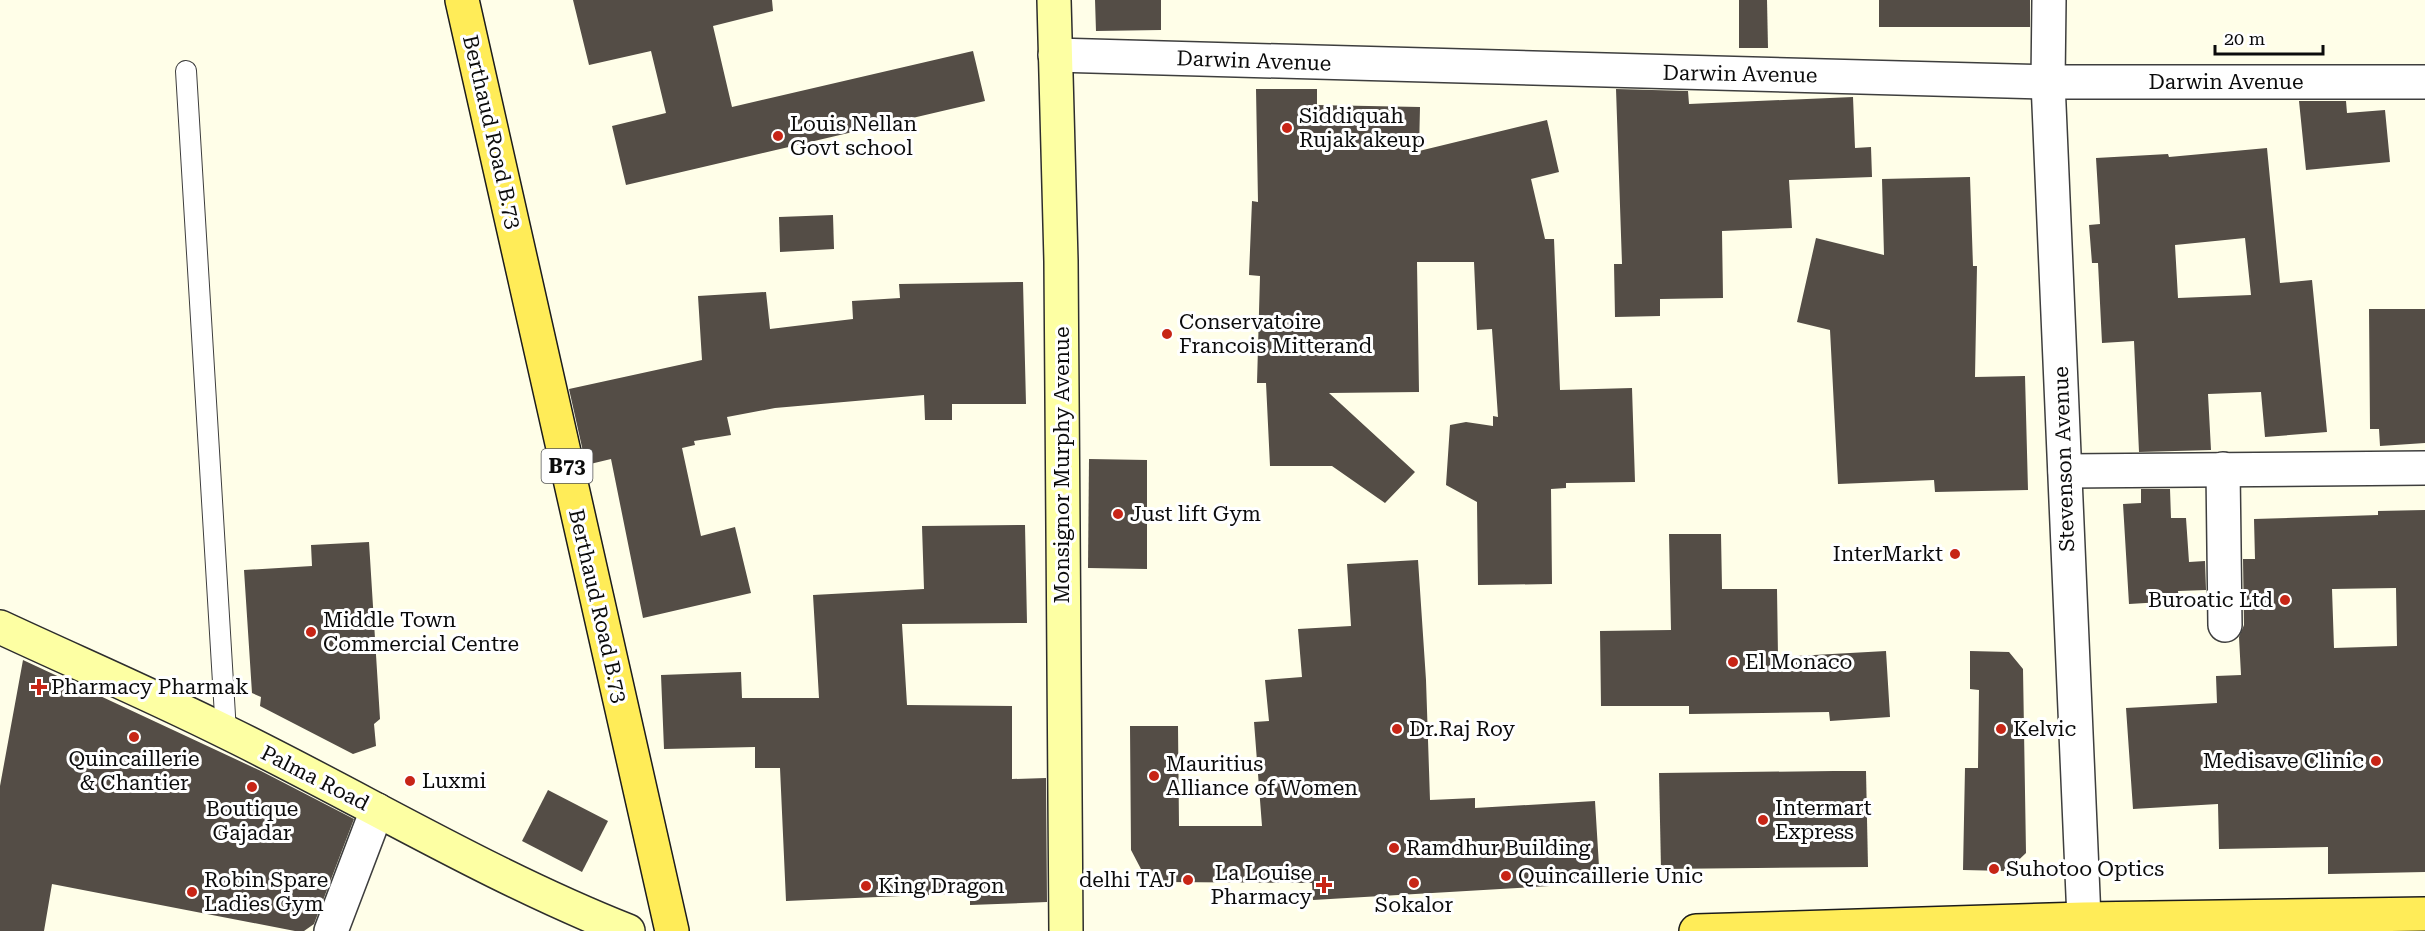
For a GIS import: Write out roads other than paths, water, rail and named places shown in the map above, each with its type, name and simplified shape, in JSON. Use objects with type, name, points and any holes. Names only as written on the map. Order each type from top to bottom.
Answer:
[{"type":"main road","name":"Berthaud Road B.73","points":[[462,0],[672,931]]},
{"type":"main road","points":[[1696,931],[1999,927],[2084,919],[2342,923],[2425,914]]},
{"type":"street","name":"Monsignor Murphy Avenue","points":[[1054,0],[1061,261],[1065,931]]},
{"type":"street","name":"Stevenson Avenue","points":[[2049,0],[2048,82],[2084,919]]},
{"type":"street","name":"Darwin Avenue","points":[[1054,55],[2048,82],[2425,82]]},
{"type":"street","points":[[2065,471],[2425,468]]},
{"type":"street","points":[[2223,469],[2225,625]]},
{"type":"street","name":"Palma Road","points":[[0,627],[226,732],[494,871],[579,912],[628,931]]},
{"type":"street","points":[[331,931],[377,810]]},
{"type":"lane","points":[[186,71],[226,732]]},
{"type":"place","name":"Siddiquah Rujak akeup","points":[[1287,128]]},
{"type":"place","name":"Louis Nellan Govt school","points":[[778,136]]},
{"type":"place","name":"Conservatoire Francois Mitterand","points":[[1167,334]]},
{"type":"place","name":"Just lift Gym","points":[[1118,514]]},
{"type":"place","name":"InterMarkt","points":[[1955,554]]},
{"type":"place","name":"Buroatic Ltd","points":[[2285,600]]},
{"type":"place","name":"Middle Town Commercial Centre","points":[[311,632]]},
{"type":"place","name":"El Monaco","points":[[1733,662]]},
{"type":"place","name":"Pharmacy Pharmak","points":[[39,687]]},
{"type":"place","name":"Dr.Raj Roy","points":[[1397,729]]},
{"type":"place","name":"Kelvic","points":[[2001,729]]},
{"type":"place","name":"Quincaillerie & Chantier","points":[[134,737]]},
{"type":"place","name":"Medisave Clinic","points":[[2376,761]]},
{"type":"place","name":"Mauritius Alliance of Women","points":[[1154,776]]},
{"type":"place","name":"Luxmi","points":[[410,781]]},
{"type":"place","name":"Boutique Gajadar","points":[[252,787]]},
{"type":"place","name":"Intermart Express","points":[[1763,820]]},
{"type":"place","name":"Ramdhur Building","points":[[1394,848]]},
{"type":"place","name":"Suhotoo Optics","points":[[1994,869]]},
{"type":"place","name":"Quincaillerie Unic","points":[[1506,876]]},
{"type":"place","name":"delhi TAJ","points":[[1188,880]]},
{"type":"place","name":"Sokalor","points":[[1414,883]]},
{"type":"place","name":"La Louise Pharmacy","points":[[1324,885]]},
{"type":"place","name":"King Dragon","points":[[866,886]]},
{"type":"place","name":"Robin Spare Ladies Gym","points":[[192,892]]}]
